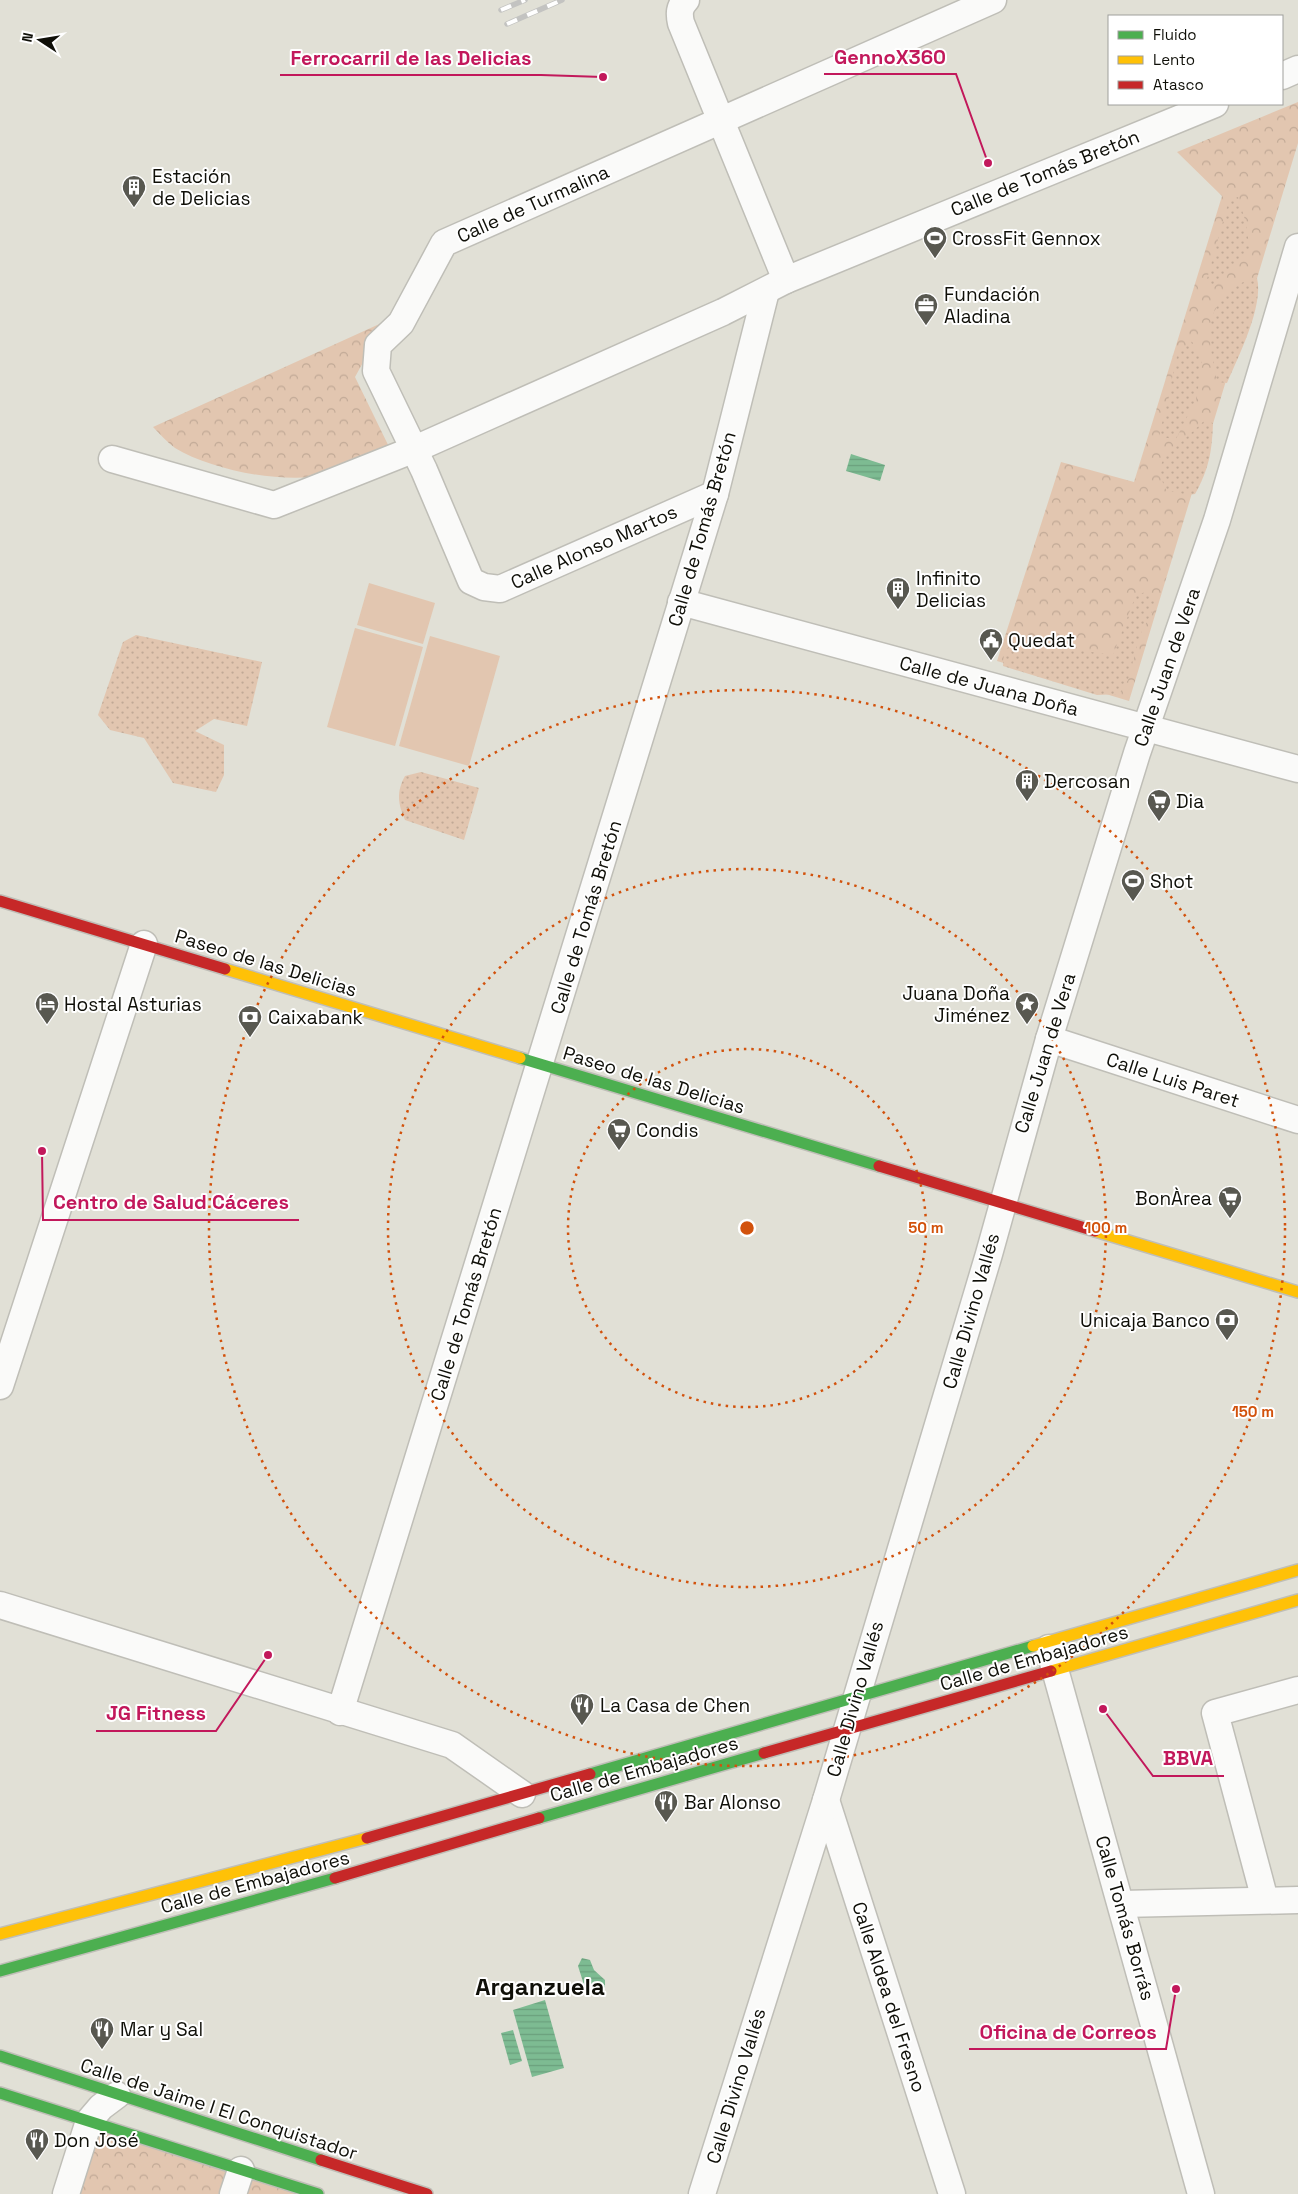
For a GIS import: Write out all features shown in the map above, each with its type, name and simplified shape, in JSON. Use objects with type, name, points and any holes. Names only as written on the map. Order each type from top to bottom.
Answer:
[{"type":"main road","name":"Paseo de las Delicias","points":[[0,901],[1298,1292]]},
{"type":"main road","name":"Calle de Embajadores","points":[[0,1934],[400,1829],[1298,1570]]},
{"type":"main road","name":"Calle de Embajadores","points":[[0,1970],[396,1861],[1298,1600]]},
{"type":"main road","name":"Calle de Jaime I El Conquistador","points":[[0,2056],[377,2186],[427,2194]]},
{"type":"main road","points":[[0,2093],[89,2121],[237,2182],[318,2194]]},
{"type":"street","points":[[686,0],[679,15],[681,23],[722,121],[776,285]]},
{"type":"street","name":"Calle de Turmalina","points":[[500,589],[484,587],[471,580],[415,449],[376,371],[378,345],[401,323],[444,243],[993,0]]},
{"type":"street","points":[[1283,76],[1298,69]]},
{"type":"street","name":"Calle de Tomás Bretón","points":[[112,459],[274,505],[415,449],[723,312],[776,285],[1213,105]]},
{"type":"street","name":"Calle Juan de Vera","points":[[1002,1202],[1049,1039],[1146,728],[1217,520],[1298,247]]},
{"type":"street","name":"Calle de Tomás Bretón","points":[[340,1712],[541,1064],[715,494],[776,285]]},
{"type":"street","name":"Calle Alonso Martos","points":[[500,589],[715,494]]},
{"type":"street","name":"Calle de Juana Doña","points":[[681,602],[1298,769]]},
{"type":"street","points":[[0,1386],[144,944]]},
{"type":"street","name":"Calle Luis Paret","points":[[1049,1039],[1298,1120]]},
{"type":"street","name":"Calle Divino Vallés","points":[[702,2194],[826,1800],[989,1254],[1002,1202]]},
{"type":"street","points":[[0,1605],[340,1712],[452,1745],[522,1794]]},
{"type":"street","name":"Calle Tomás Borrás","points":[[1048,1642],[1201,2194]]},
{"type":"street","points":[[1264,1900],[1215,1713],[1298,1690]]},
{"type":"street","name":"Calle Aldea del Fresno","points":[[826,1800],[952,2194]]},
{"type":"street","points":[[1122,1904],[1298,1900]]},
{"type":"street","points":[[66,2194],[89,2121],[101,2106],[117,2095]]},
{"type":"green space","points":[[1298,102],[1298,143],[1129,701],[997,661],[1061,462],[1134,482],[1222,196],[1177,152]]},
{"type":"green space","points":[[1238,197],[1246,223],[1250,252],[1211,290],[1207,279],[1229,200]]},
{"type":"green space","points":[[1257,278],[1257,303],[1249,331],[1227,383],[1217,382],[1210,345],[1211,322],[1214,312],[1220,302],[1236,287],[1245,281]]},
{"type":"green space","points":[[386,321],[355,377],[392,453],[330,474],[313,477],[272,477],[229,469],[191,456],[175,448],[153,427]]},
{"type":"green space","points":[[1191,340],[1202,359],[1197,397],[1176,439],[1159,437],[1177,356]]},
{"type":"green space","points":[[1204,421],[1213,423],[1212,442],[1207,468],[1200,485],[1195,494],[1188,495],[1166,490],[1158,471],[1164,458]]},
{"type":"green space","points":[[369,583],[435,603],[423,644],[357,625]]},
{"type":"green space","points":[[1149,591],[1156,604],[1140,635],[1128,680],[1119,694],[1097,695],[1003,666],[1004,654],[1017,633],[1077,647],[1077,650],[1113,655],[1136,595]]},
{"type":"green space","points":[[355,628],[423,647],[395,746],[327,727]]},
{"type":"green space","points":[[136,635],[262,662],[247,726],[214,719],[195,731],[224,745],[224,775],[216,792],[173,783],[144,738],[110,730],[98,715],[123,642]]},
{"type":"green space","points":[[430,636],[500,656],[469,766],[399,746]]},
{"type":"green space","points":[[421,772],[479,788],[464,840],[405,820],[400,803],[400,787],[405,776]]},
{"type":"green space","points":[[89,2121],[318,2194],[66,2194]]},
{"type":"shaded area","points":[[851,454],[885,465],[880,481],[846,471]]},
{"type":"shaded area","points":[[582,1958],[590,1960],[594,1970],[605,1980],[605,1987],[600,1994],[592,1994],[585,1988],[578,1966]]},
{"type":"shaded area","points":[[545,2000],[564,2068],[532,2077],[513,2010]]},
{"type":"shaded area","points":[[513,2030],[522,2061],[510,2065],[501,2033]]},
{"type":"railway","points":[[501,10],[525,0]]},
{"type":"railway","points":[[507,24],[562,0]]},
{"type":"traffic: fast","points":[[520,1058],[879,1166]]},
{"type":"traffic: fast","points":[[590,1774],[1033,1646]]},
{"type":"traffic: fast","points":[[539,1818],[764,1753]]},
{"type":"traffic: fast","points":[[0,1971],[335,1878]]},
{"type":"traffic: fast","points":[[0,2056],[321,2160]]},
{"type":"traffic: fast","points":[[0,2093],[318,2194]]},
{"type":"traffic: slow","points":[[225,969],[520,1058]]},
{"type":"traffic: slow","points":[[1095,1231],[1298,1292]]},
{"type":"traffic: slow","points":[[1033,1646],[1298,1570]]},
{"type":"traffic: slow","points":[[1051,1671],[1298,1600]]},
{"type":"traffic: slow","points":[[0,1934],[367,1838]]},
{"type":"traffic: jam","points":[[0,901],[225,969]]},
{"type":"traffic: jam","points":[[879,1166],[1095,1231]]},
{"type":"traffic: jam","points":[[764,1753],[1051,1671]]},
{"type":"traffic: jam","points":[[367,1838],[590,1774]]},
{"type":"traffic: jam","points":[[335,1878],[539,1818]]},
{"type":"traffic: jam","points":[[321,2160],[427,2194]]},
{"type":"place","name":"Ferrocarril de las Delicias","points":[[603,77]]},
{"type":"place","name":"GennoX360","points":[[988,163]]},
{"type":"place","name":"Estación de Delicias","points":[[134,208]]},
{"type":"place","name":"CrossFit Gennox","points":[[935,259]]},
{"type":"place","name":"Fundación Aladina","points":[[926,326]]},
{"type":"place","name":"Infinito Delicias","points":[[898,610]]},
{"type":"place","name":"Quedat","points":[[991,661]]},
{"type":"place","name":"Dercosan","points":[[1027,802]]},
{"type":"place","name":"Dia","points":[[1159,822]]},
{"type":"place","name":"Shot","points":[[1133,902]]},
{"type":"place","name":"Hostal Asturias","points":[[47,1025]]},
{"type":"place","name":"Juana Doña Jiménez","points":[[1027,1025]]},
{"type":"place","name":"Caixabank","points":[[250,1038]]},
{"type":"place","name":"Centro de Salud Cáceres","points":[[42,1151]]},
{"type":"place","name":"Condis","points":[[619,1151]]},
{"type":"place","name":"BonÀrea","points":[[1230,1219]]},
{"type":"place","name":"Unicaja Banco","points":[[1227,1341]]},
{"type":"place","name":"JG Fitness","points":[[268,1655]]},
{"type":"place","name":"BBVA","points":[[1103,1709]]},
{"type":"place","name":"La Casa de Chen","points":[[582,1726]]},
{"type":"place","name":"Bar Alonso","points":[[666,1823]]},
{"type":"place","name":"Oficina de Correos","points":[[1176,1989]]},
{"type":"place","name":"Mar y Sal","points":[[102,2050]]},
{"type":"place","name":"Don José","points":[[37,2161]]},
{"type":"district","name":"Arganzuela","points":[[540,1986]]}]
